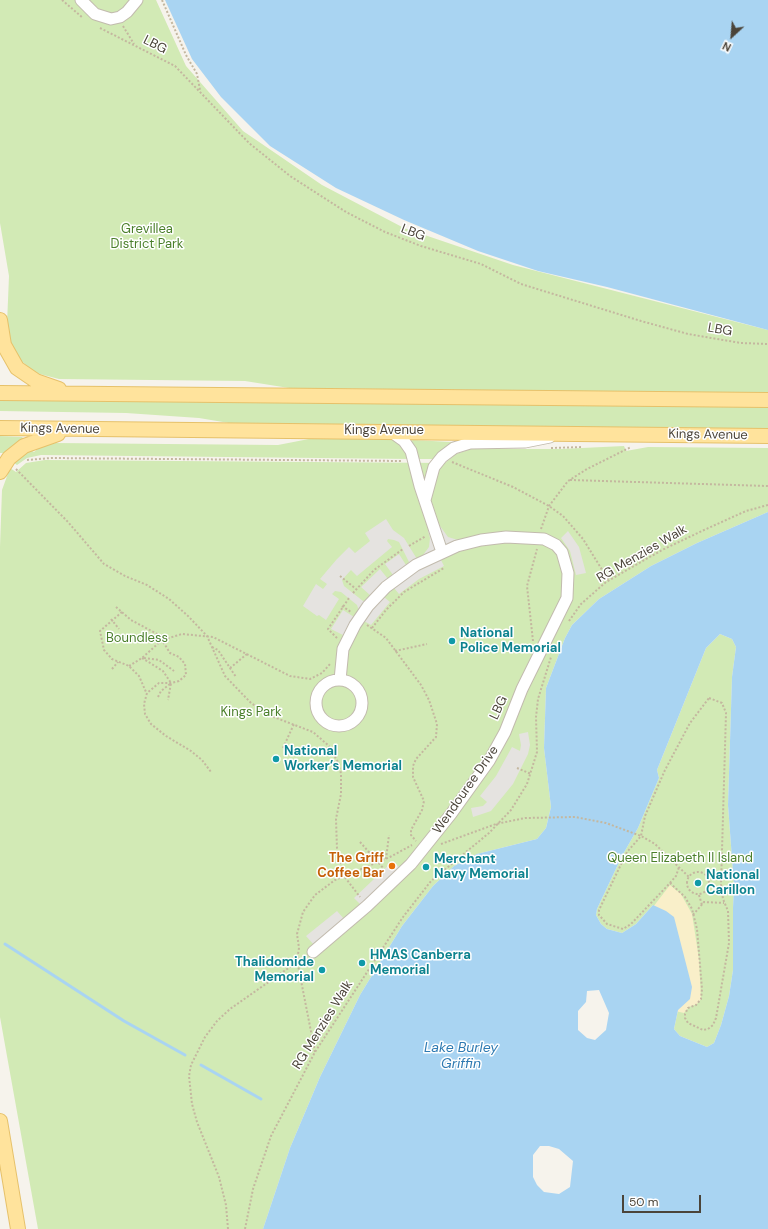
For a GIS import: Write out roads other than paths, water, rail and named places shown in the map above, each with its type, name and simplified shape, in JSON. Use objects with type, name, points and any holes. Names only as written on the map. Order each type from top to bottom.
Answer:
[{"type":"main road","points":[[0,320],[4,345],[17,368],[36,381],[73,393]]},
{"type":"main road","points":[[0,393],[768,400]]},
{"type":"main road","name":"Kings Avenue","points":[[0,428],[74,430],[564,432],[768,436]]},
{"type":"main road","points":[[6,469],[9,458],[24,446],[44,438],[74,430]]},
{"type":"main road","points":[[0,1121],[18,1229]]},
{"type":"street","points":[[81,0],[95,14],[111,19],[120,17],[127,12],[137,0]]},
{"type":"street","points":[[389,431],[404,441],[410,449],[420,486],[426,500],[434,531],[442,552]]},
{"type":"street","points":[[426,500],[430,478],[434,467],[442,457],[454,448],[470,443],[528,442],[564,432]]},
{"type":"street","name":"Wendouree Drive","points":[[313,952],[367,906],[394,881],[419,854],[455,809],[489,761],[505,732],[522,690],[568,593],[569,577],[566,560],[561,550],[551,541],[533,538],[499,538],[466,543],[442,552],[416,565],[396,578],[366,608],[344,645],[340,680]]},
{"type":"street","points":[[340,680],[350,683],[356,688],[361,697],[362,704],[358,715],[354,720],[344,725],[337,725],[324,719],[319,714],[316,703],[319,693],[323,687],[332,681],[340,680]]},
{"type":"water","points":[[165,0],[768,0],[768,330],[607,287],[538,271],[478,251],[404,220],[336,188],[270,146],[221,97],[192,59]]},
{"type":"water","name":"Lake Burley Griffin","points":[[768,512],[768,1229],[263,1229],[290,1148],[320,1077],[360,995],[402,926],[433,886],[454,866],[477,854],[537,839],[546,828],[551,807],[544,748],[546,688],[565,638],[572,625],[599,599],[651,566],[697,543]],"holes":[[[720,634],[732,639],[736,647],[732,677],[728,805],[734,886],[733,970],[729,996],[721,1025],[714,1043],[707,1047],[680,1036],[674,1029],[678,1010],[690,999],[692,987],[674,917],[666,911],[653,905],[636,924],[622,933],[607,929],[601,924],[596,915],[597,909],[622,856],[638,828],[659,778],[657,770],[706,648]],[[599,990],[609,1013],[606,1030],[595,1040],[587,1038],[578,1030],[578,1011],[586,1002],[587,991]],[[540,1146],[549,1146],[559,1149],[573,1161],[570,1187],[559,1194],[544,1192],[537,1185],[533,1177],[533,1155]]]},
{"type":"waterway","points":[[5,944],[124,1021],[185,1055]]},
{"type":"waterway","points":[[201,1065],[261,1099]]},
{"type":"place","name":"National Police Memorial","points":[[452,641]]},
{"type":"place","name":"National Worker’s Memorial","points":[[276,759]]},
{"type":"place","name":"The Griff Coffee Bar","points":[[392,866]]},
{"type":"place","name":"Merchant Navy Memorial","points":[[426,867]]},
{"type":"place","name":"National Carillon","points":[[698,883]]},
{"type":"place","name":"HMAS Canberra Memorial","points":[[362,963]]},
{"type":"place","name":"Thalidomide Memorial","points":[[322,970]]},
{"type":"park label","name":"Grevillea District Park","points":[[147,238]]},
{"type":"park label","name":"Boundless","points":[[137,639]]},
{"type":"park label","name":"Kings Park","points":[[251,713]]},
{"type":"park label","name":"Queen Elizabeth II Island","points":[[680,859]]}]
